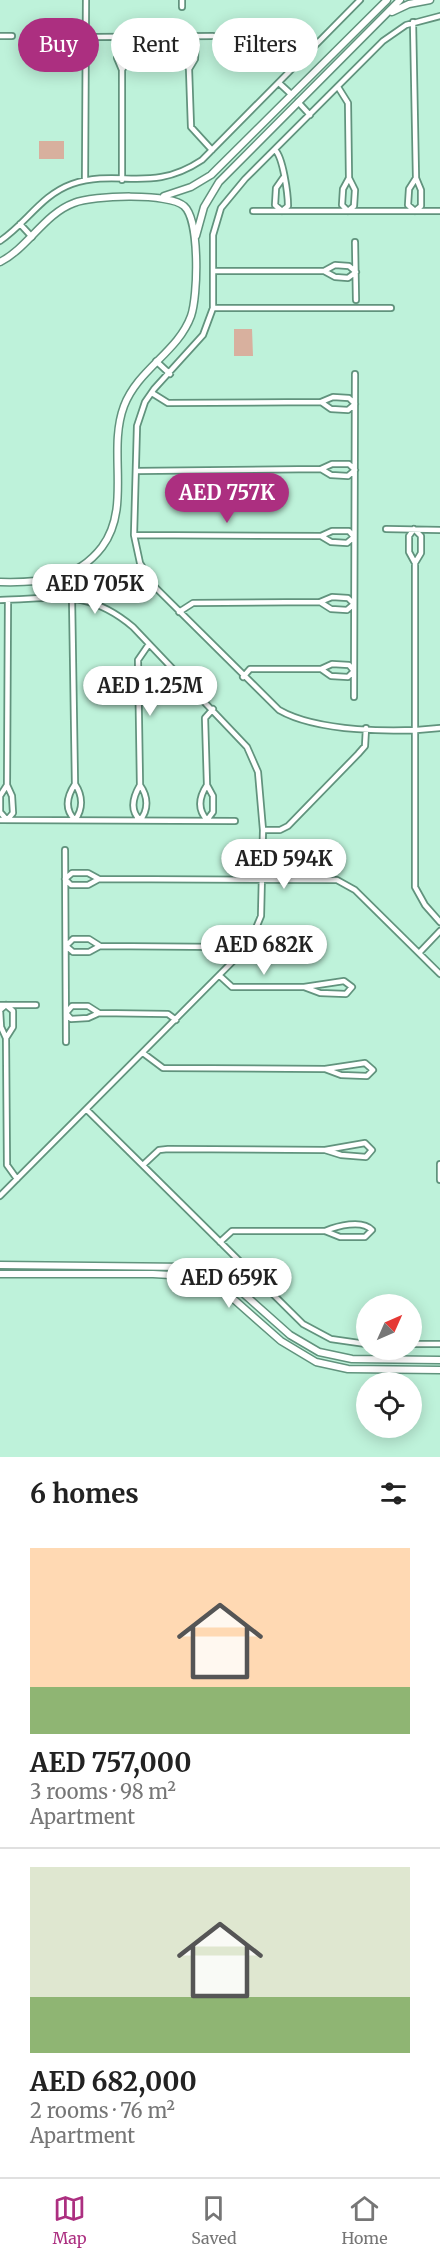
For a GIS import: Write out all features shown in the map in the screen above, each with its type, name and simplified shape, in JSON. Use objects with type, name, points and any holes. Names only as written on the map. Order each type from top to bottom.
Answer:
[{"type":"main road","points":[[156,198],[182,191],[211,174],[385,0]]},
{"type":"main road","points":[[195,243],[204,207],[219,182],[400,0]]},
{"type":"main road","points":[[377,24],[397,9],[430,0]]},
{"type":"main road","points":[[0,262],[17,252],[55,214],[74,203],[93,198],[176,200],[189,211],[193,220],[195,243],[192,314],[179,337],[138,381],[124,406],[118,430],[115,517],[102,546],[79,569],[66,576],[46,581],[0,582]]},
{"type":"main road","points":[[0,1265],[170,1266],[204,1271],[235,1286],[290,1335],[310,1349],[344,1358],[356,1359]]},
{"type":"main road","points":[[0,1274],[170,1274],[196,1278],[232,1296],[281,1341],[306,1358],[331,1367],[440,1370]]},
{"type":"main road","points":[[389,1360],[389,1370]]},
{"type":"main road","points":[[422,1360],[440,1360]]},
{"type":"street","points":[[85,180],[86,0]]},
{"type":"street","points":[[182,0],[183,7]]},
{"type":"street","points":[[0,241],[50,195],[85,180],[174,176],[202,160],[360,0]]},
{"type":"street","points":[[440,16],[412,22],[383,41],[245,179],[221,208],[213,235],[213,308],[197,345],[145,402],[137,426],[134,535],[136,551],[145,573],[154,586],[267,700],[291,717],[314,724],[366,728],[440,728]]},
{"type":"street","points":[[412,22],[415,28],[416,178],[409,189],[408,205],[415,211]]},
{"type":"street","points":[[0,36],[12,36]]},
{"type":"street","points":[[122,72],[123,180]]},
{"type":"street","points":[[189,72],[191,127],[212,150]]},
{"type":"street","points":[[279,83],[292,95]]},
{"type":"street","points":[[338,87],[348,103],[349,178],[355,190],[354,206],[348,211]]},
{"type":"street","points":[[298,102],[310,115]]},
{"type":"street","points":[[275,150],[280,155],[283,178],[288,189],[288,206],[282,211]]},
{"type":"street","points":[[282,211],[276,205],[276,188],[283,178]]},
{"type":"street","points":[[348,211],[342,205],[343,189],[349,178]]},
{"type":"street","points":[[415,211],[421,206],[420,184],[416,178]]},
{"type":"street","points":[[253,211],[440,211]]},
{"type":"street","points":[[20,224],[32,237]]},
{"type":"street","points":[[355,242],[356,300]]},
{"type":"street","points":[[324,271],[335,265],[349,266],[356,272]]},
{"type":"street","points":[[214,271],[324,271],[335,277],[348,278],[356,272]]},
{"type":"street","points":[[213,308],[391,308]]},
{"type":"street","points":[[156,361],[170,374]]},
{"type":"street","points":[[354,697],[355,374]]},
{"type":"street","points":[[152,393],[168,403],[321,402],[333,397],[349,398],[355,404]]},
{"type":"street","points":[[321,402],[331,409],[348,410],[355,404]]},
{"type":"street","points":[[136,471],[321,469],[332,464],[349,464],[355,471]]},
{"type":"street","points":[[321,469],[331,475],[348,476],[355,471]]},
{"type":"street","points":[[386,529],[440,530]]},
{"type":"street","points":[[414,529],[421,536],[421,553],[415,563]]},
{"type":"street","points":[[414,529],[409,536],[409,552],[415,563],[415,887],[424,905],[440,922]]},
{"type":"street","points":[[134,535],[321,536],[332,531],[349,531],[354,537]]},
{"type":"street","points":[[321,536],[331,542],[348,543],[354,537]]},
{"type":"street","points":[[179,612],[193,603],[321,602],[332,597],[348,598],[354,604]]},
{"type":"street","points":[[72,598],[75,784],[80,795],[81,812],[75,820]]},
{"type":"street","points":[[0,600],[72,598],[91,601],[114,611],[238,735],[254,760],[260,787],[263,830],[261,916],[255,933],[237,959],[0,1196]]},
{"type":"street","points":[[7,820],[13,813],[12,796],[7,785],[8,600]]},
{"type":"street","points":[[321,602],[331,609],[347,610],[354,604]]},
{"type":"street","points":[[140,820],[146,813],[146,796],[140,785],[138,660],[149,644]]},
{"type":"street","points":[[243,677],[250,669],[321,669],[332,664],[349,665],[354,671]]},
{"type":"street","points":[[321,669],[331,676],[348,677],[354,671]]},
{"type":"street","points":[[207,820],[213,812],[213,796],[207,784],[205,718],[213,709]]},
{"type":"street","points":[[263,830],[280,830],[288,826],[365,746],[366,728]]},
{"type":"street","points":[[75,784],[68,795],[68,811],[75,820]]},
{"type":"street","points":[[207,784],[201,795],[201,811],[207,820]]},
{"type":"street","points":[[7,785],[0,796],[0,812],[7,820]]},
{"type":"street","points":[[140,785],[134,796],[134,812],[140,820]]},
{"type":"street","points":[[0,820],[235,820]]},
{"type":"street","points":[[65,850],[66,1042]]},
{"type":"street","points":[[65,879],[72,873],[88,873],[99,879]]},
{"type":"street","points":[[65,879],[71,885],[87,885],[99,879],[328,879],[346,884],[440,974]]},
{"type":"street","points":[[419,953],[440,931]]},
{"type":"street","points":[[66,946],[73,939],[89,939],[100,946]]},
{"type":"street","points":[[66,946],[73,952],[89,951],[100,946],[223,946],[237,959]]},
{"type":"street","points":[[220,976],[232,987],[304,987],[344,981],[352,987],[345,994],[320,993],[304,987]]},
{"type":"street","points":[[3,1005],[36,1005]]},
{"type":"street","points":[[3,1005],[13,1011],[13,1027],[6,1038]]},
{"type":"street","points":[[3,1005],[0,1010],[1,1026],[6,1038],[7,1166],[17,1179]]},
{"type":"street","points":[[66,1013],[72,1006],[88,1006],[99,1013]]},
{"type":"street","points":[[66,1013],[71,1019],[88,1018],[99,1013],[168,1014],[176,1020]]},
{"type":"street","points":[[143,1053],[163,1068],[325,1070],[365,1063],[373,1070],[367,1076],[341,1075],[325,1070]]},
{"type":"street","points":[[87,1110],[309,1328],[345,1342],[356,1343]]},
{"type":"street","points":[[143,1165],[159,1150],[168,1149],[325,1150],[365,1143],[372,1150],[366,1156],[341,1155],[325,1150]]},
{"type":"street","points":[[440,1164],[440,1180]]},
{"type":"street","points":[[220,1242],[232,1231],[325,1231],[340,1237],[365,1237],[372,1230],[363,1225],[337,1226],[325,1231]]},
{"type":"street","points":[[422,1344],[440,1344]]},
{"type":"shaded area","points":[[39,141],[64,141],[64,159],[39,159]]},
{"type":"shaded area","points":[[234,329],[252,329],[253,356],[234,356]]}]
